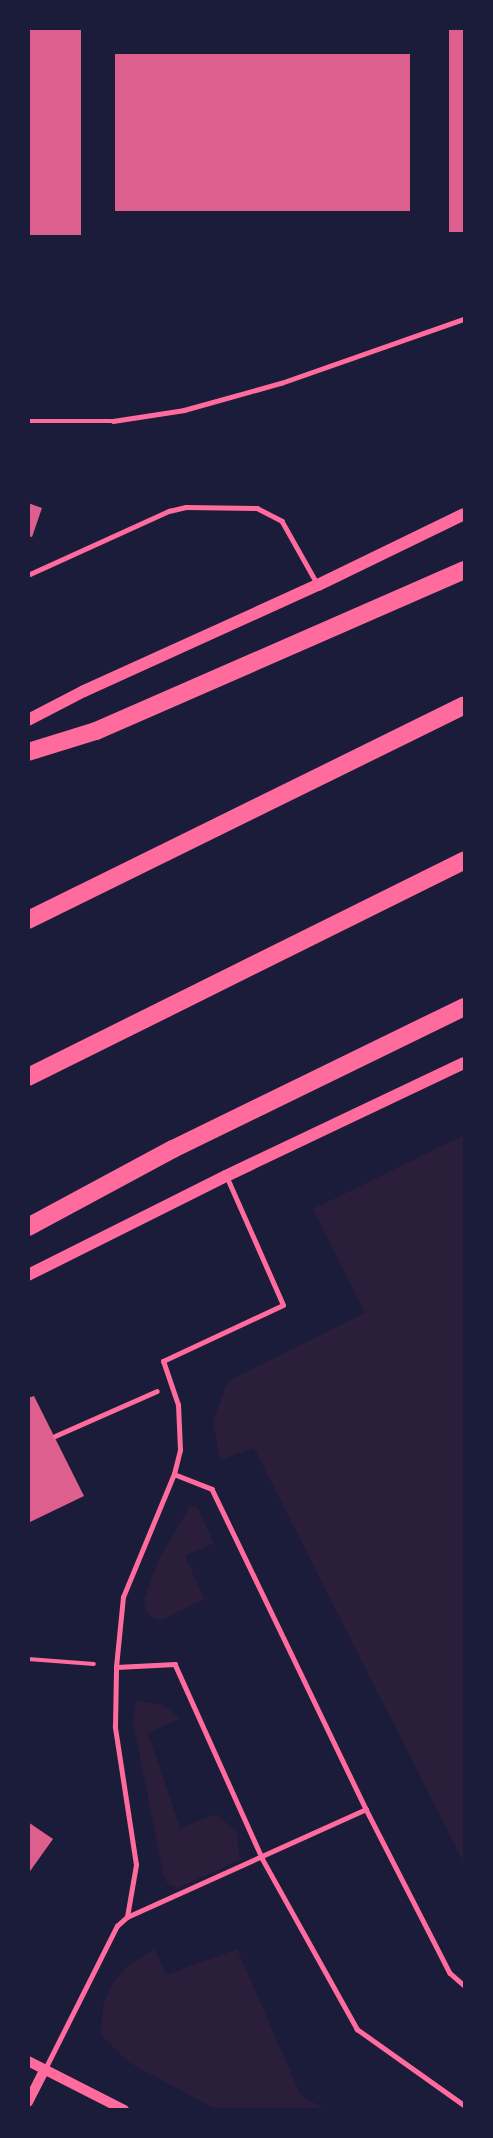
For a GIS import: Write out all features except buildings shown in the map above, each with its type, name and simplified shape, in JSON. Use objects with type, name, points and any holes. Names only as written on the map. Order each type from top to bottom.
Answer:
[{"type":"highway","points":[[28,752],[96,731],[465,570]]},
{"type":"highway","points":[[28,920],[465,705]]},
{"type":"highway","points":[[28,1077],[465,861]]},
{"type":"highway","points":[[28,1227],[173,1149],[465,1006]]},
{"type":"main road","points":[[28,720],[84,691],[318,585],[465,514]]},
{"type":"main road","points":[[28,1275],[226,1176],[465,1063]]},
{"type":"street","points":[[28,2061],[124,2109]]},
{"type":"street","points":[[28,2102],[44,2070]]},
{"type":"lane","points":[[28,421],[113,421],[184,410],[281,383],[465,319]]},
{"type":"lane","points":[[30,574],[169,511],[209,506],[257,508],[282,521],[318,585]]},
{"type":"lane","points":[[127,1917],[136,1865],[115,1727],[116,1666],[123,1597],[174,1474],[180,1450],[178,1405],[163,1361],[283,1305],[226,1176]]},
{"type":"lane","points":[[55,1436],[157,1391]]},
{"type":"lane","points":[[174,1474],[212,1489],[366,1809],[450,1973],[465,1985]]},
{"type":"lane","points":[[116,1666],[175,1664],[262,1858],[357,2029],[465,2105]]},
{"type":"lane","points":[[44,2070],[117,1926],[127,1917],[262,1858],[366,1809]]},
{"type":"path","points":[[28,1659],[116,1666]]},
{"type":"shaded area","points":[[464,1135],[464,1863],[254,1448],[220,1460],[213,1421],[228,1381],[365,1313],[313,1209]]},
{"type":"shaded area","points":[[190,1506],[197,1507],[214,1543],[185,1556],[204,1599],[164,1619],[155,1619],[147,1613],[144,1600],[159,1558]]},
{"type":"shaded area","points":[[136,1700],[162,1705],[181,1718],[148,1733],[180,1828],[216,1814],[237,1833],[240,1860],[177,1888],[167,1883],[163,1873],[133,1721]]},
{"type":"shaded area","points":[[155,1949],[166,1975],[237,1949],[301,2096],[326,2109],[215,2109],[128,2062],[101,2035],[103,2006],[112,1984],[127,1966]]}]
